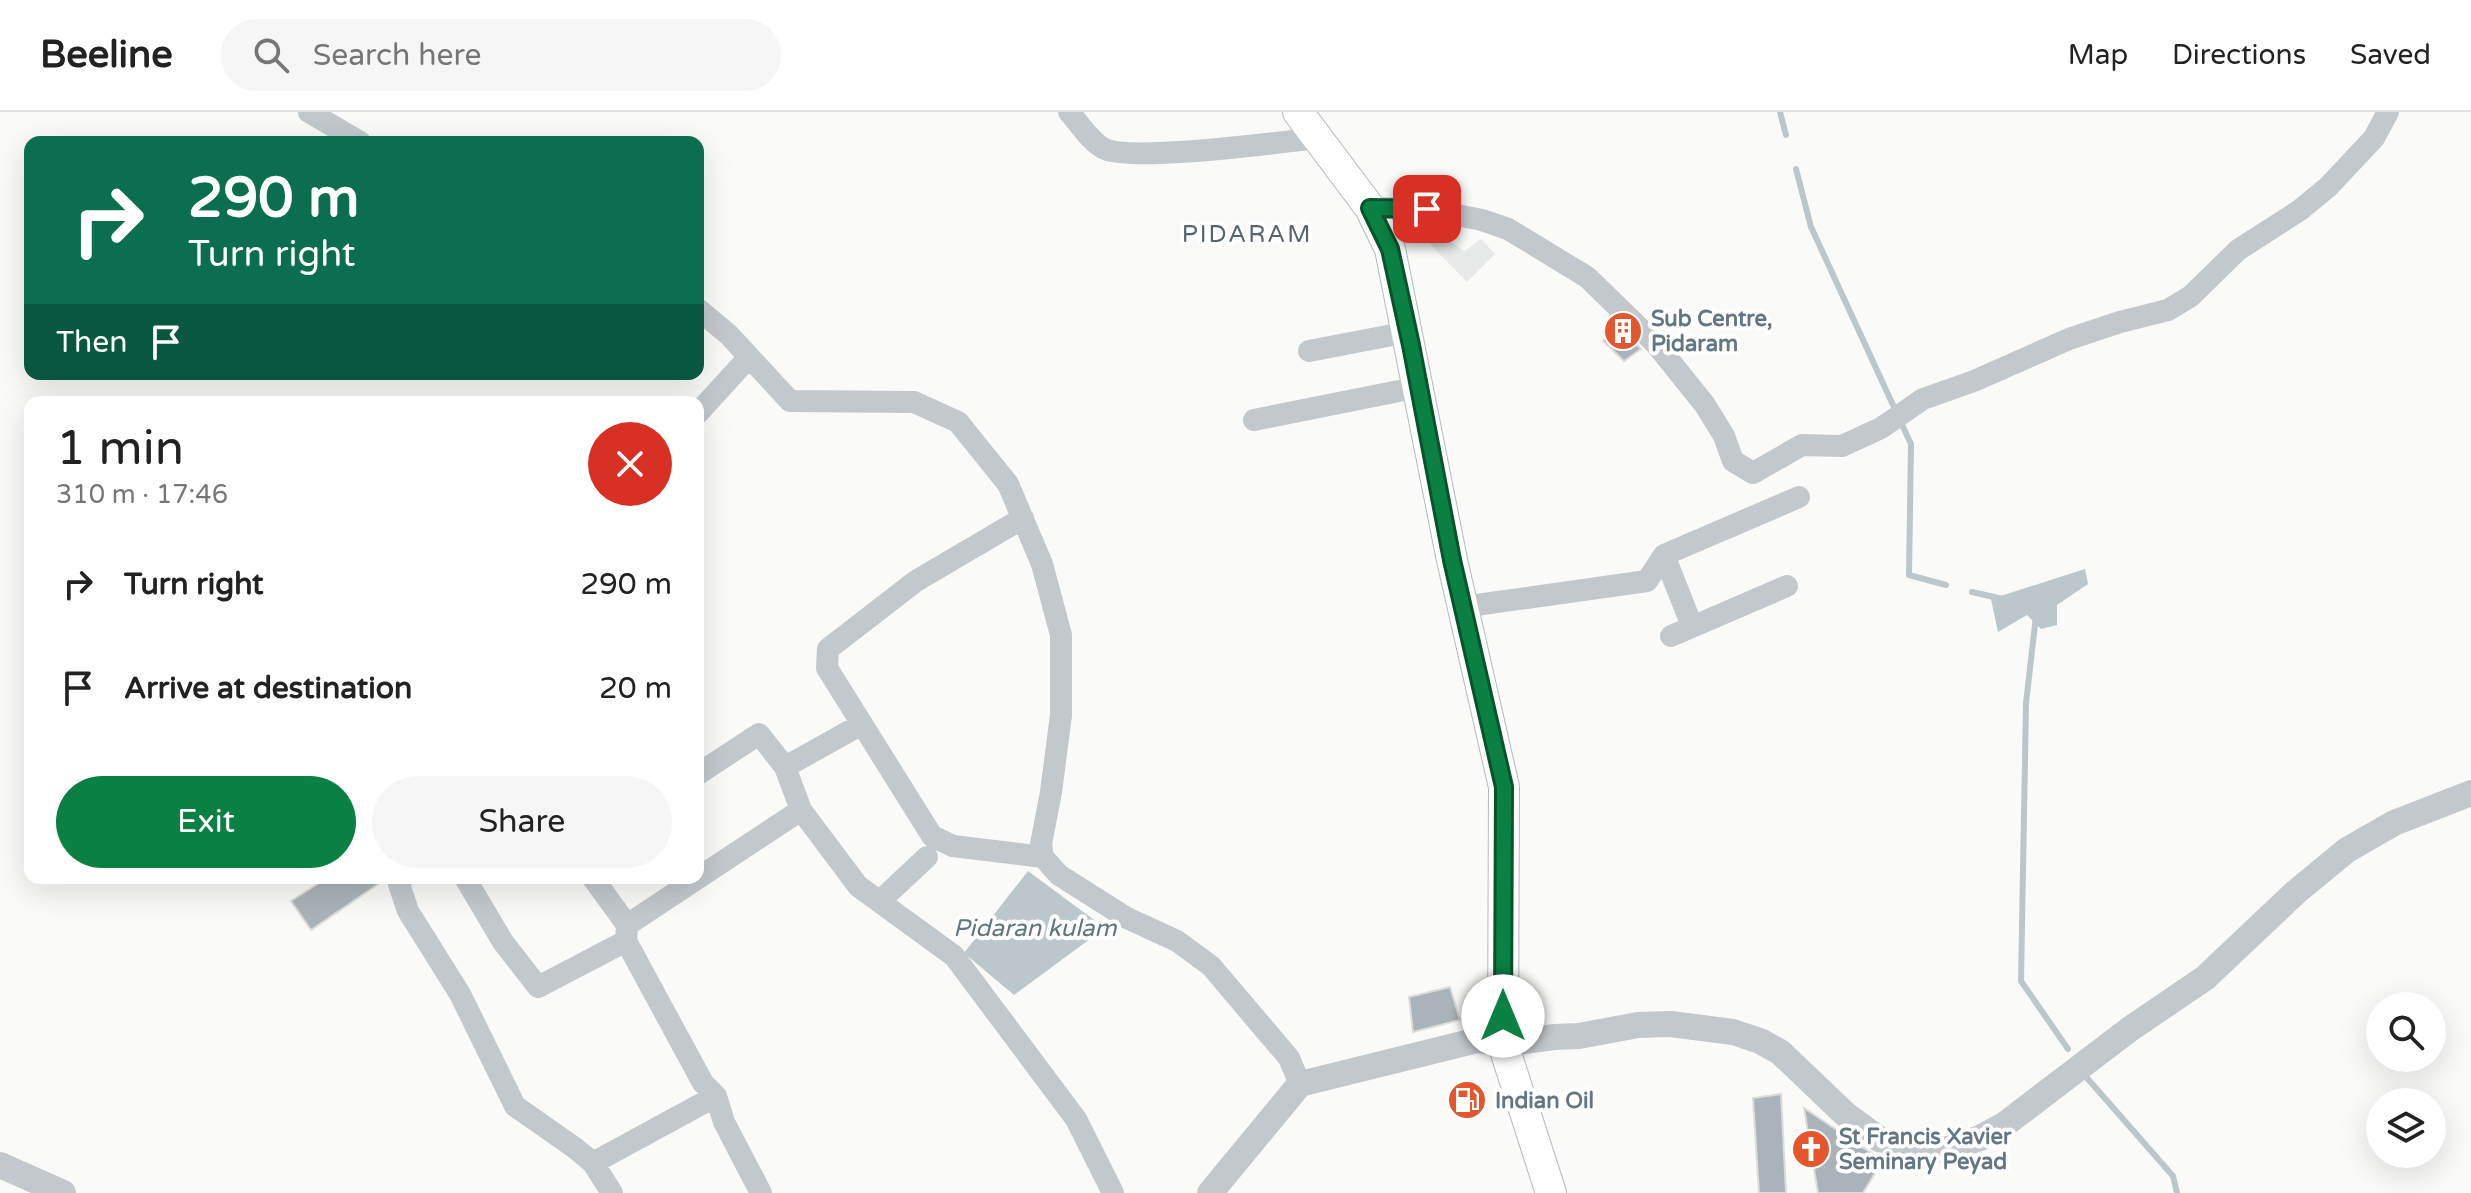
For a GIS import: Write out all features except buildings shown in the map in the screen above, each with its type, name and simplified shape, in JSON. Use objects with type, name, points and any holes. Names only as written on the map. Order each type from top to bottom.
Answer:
[{"type":"main road","points":[[1307,120],[1370,208],[1390,249],[1462,607],[1504,787],[1503,1044],[1551,1193]]},
{"type":"street","points":[[309,112],[350,136]]},
{"type":"street","points":[[1069,112],[1102,148],[1123,154],[1226,148],[1307,120]]},
{"type":"street","points":[[1370,208],[1427,209],[1482,220],[1508,229],[1587,277],[1656,344],[1705,405],[1724,436],[1733,461],[1753,473],[1802,445],[1842,446],[1881,428],[1923,399],[1974,381],[2069,339],[2168,310],[2191,296],[2238,250],[2300,210],[2328,187],[2374,138],[2388,112]]},
{"type":"street","points":[[704,314],[729,335],[790,401],[914,402],[958,422],[1008,484],[1042,564],[1061,635],[1061,715],[1041,844],[1043,857],[1059,875],[1127,918],[1177,941],[1211,966],[1289,1058],[1300,1084]]},
{"type":"street","points":[[1309,351],[1408,332]]},
{"type":"street","points":[[704,406],[749,357]]},
{"type":"street","points":[[1254,420],[1419,387]]},
{"type":"street","points":[[1462,607],[1647,581],[1664,555],[1799,497]]},
{"type":"street","points":[[1023,518],[916,581],[828,649],[827,668],[932,836],[953,846],[1043,857]]},
{"type":"street","points":[[1664,555],[1692,626]]},
{"type":"street","points":[[1671,636],[1787,586]]},
{"type":"street","points":[[785,767],[862,724]]},
{"type":"street","points":[[704,770],[759,734],[785,767],[801,810],[858,886],[954,956],[1076,1119],[1113,1193]]},
{"type":"street","points":[[1210,1193],[1300,1084],[1478,1040],[1503,1044],[1579,1036],[1638,1025],[1671,1024],[1733,1032],[1760,1041],[1780,1052],[1845,1114],[1879,1139],[1919,1151],[1948,1149],[1980,1138],[2004,1125],[2130,1029],[2205,978],[2296,892],[2347,850],[2394,823],[2471,793]]},
{"type":"street","points":[[704,874],[801,810]]},
{"type":"street","points":[[880,901],[927,857]]},
{"type":"street","points":[[399,884],[408,911],[460,994],[515,1106],[593,1163],[612,1193]]},
{"type":"street","points":[[469,884],[503,942],[538,987],[626,933],[690,884]]},
{"type":"street","points":[[597,884],[626,933],[703,1083],[716,1096],[724,1122],[761,1193]]},
{"type":"street","points":[[593,1163],[716,1096]]},
{"type":"street","points":[[0,1165],[63,1193]]},
{"type":"shaded area","points":[[1439,235],[1465,251],[1481,239],[1495,254],[1467,282],[1429,243]]},
{"type":"water","points":[[2085,569],[2088,584],[2057,605],[2057,625],[2041,629],[2027,615],[1998,632],[1991,599]]},
{"type":"water","name":"Pidaran kulam","points":[[1028,871],[1105,928],[1014,995],[964,953]]},
{"type":"waterway","points":[[1780,112],[1786,135]]},
{"type":"waterway","points":[[1796,169],[1811,227],[1911,444],[1909,575],[1946,585]]},
{"type":"waterway","points":[[1972,592],[2003,599]]},
{"type":"waterway","points":[[2036,616],[2026,703],[2021,981],[2068,1049]]},
{"type":"waterway","points":[[2087,1078],[2173,1176],[2177,1193]]},
{"type":"place","name":"Sub Centre, Pidaram","points":[[1623,331]]},
{"type":"place","name":"Indian Oil","points":[[1467,1100]]},
{"type":"place","name":"St Francis Xavier Seminary Peyad","points":[[1811,1149]]},
{"type":"district","name":"PIDARAM","points":[[1247,234]]},
{"type":"route","points":[[1427,209],[1370,208],[1390,249],[1452,560],[1504,787],[1503,1016]]}]
